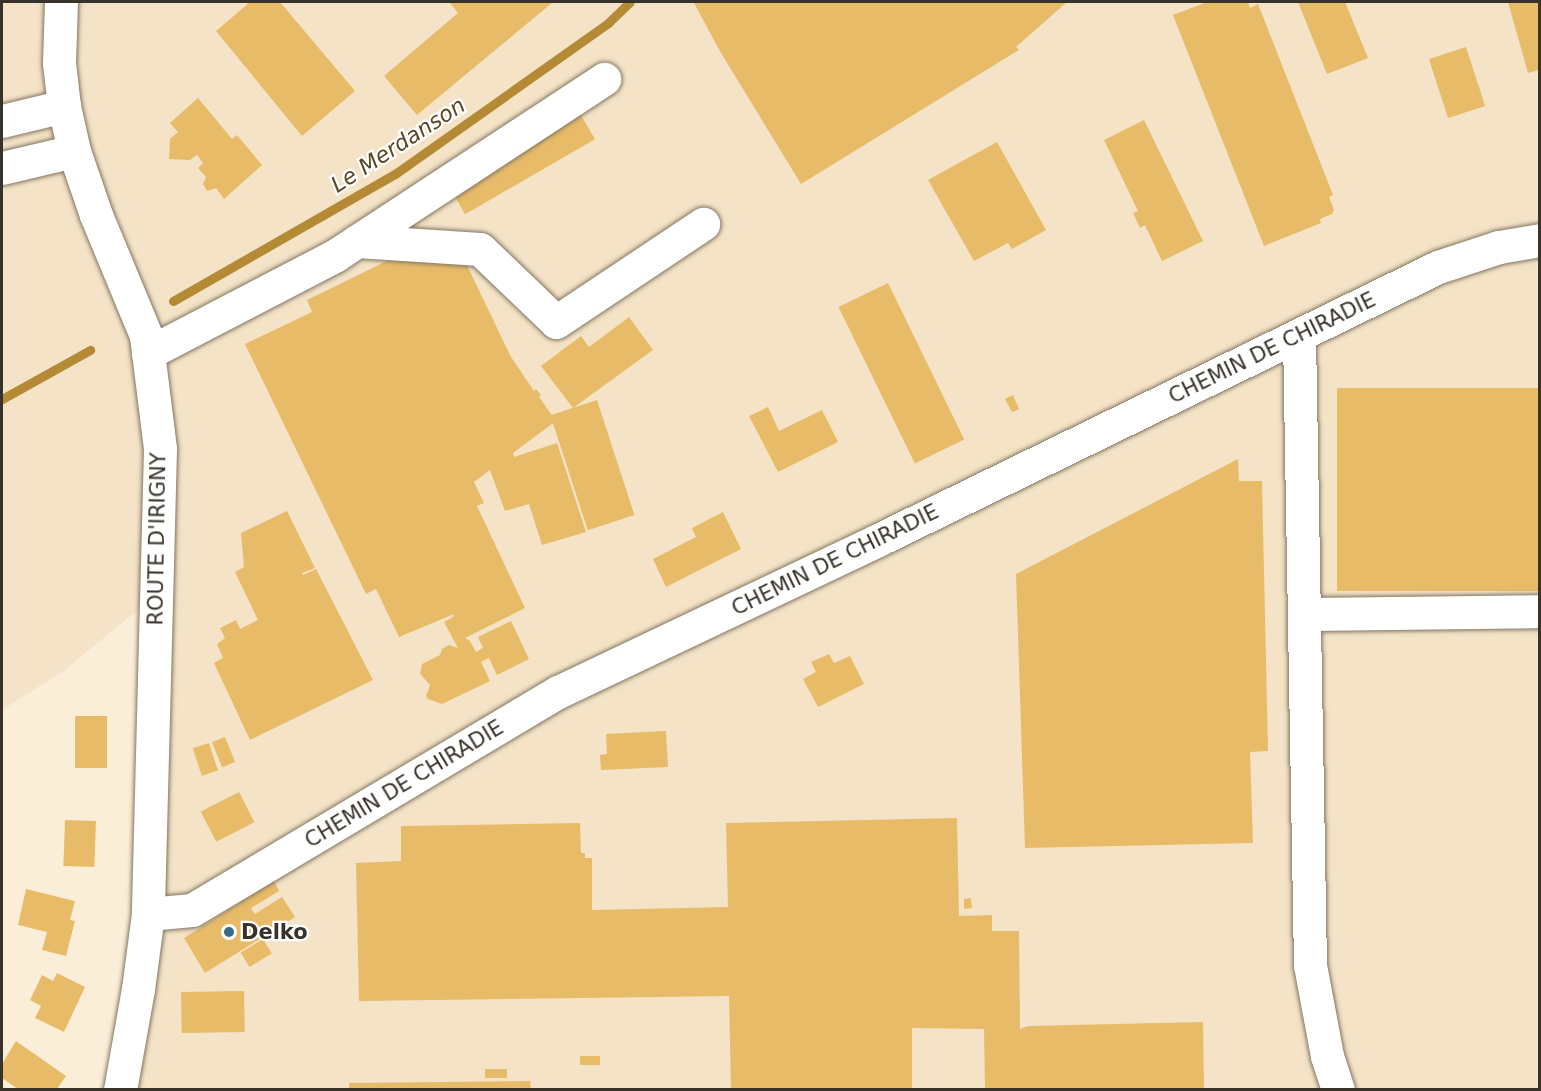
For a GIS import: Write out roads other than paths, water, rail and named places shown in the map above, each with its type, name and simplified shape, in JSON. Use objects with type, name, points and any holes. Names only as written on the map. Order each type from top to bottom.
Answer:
[{"type":"street","name":"ROUTE D'IRIGNY","points":[[61,2],[59,63],[64,106],[74,151],[96,215],[146,336],[160,449],[148,914],[138,988],[120,1089]]},
{"type":"street","points":[[148,353],[336,255],[604,79]]},
{"type":"street","points":[[2,121],[64,106]]},
{"type":"street","points":[[2,168],[74,151]]},
{"type":"street","points":[[357,242],[480,249],[556,322],[704,224]]},
{"type":"street","name":"CHEMIN DE CHIRADIE","points":[[148,914],[192,910],[558,692],[878,540],[1438,267],[1499,247],[1539,240]]},
{"type":"street","points":[[1299,335],[1310,965],[1327,1056],[1338,1089]]},
{"type":"street","points":[[1305,614],[1539,611]]},
{"type":"waterway","name":"Le Merdanson","points":[[173,301],[395,174],[608,23],[630,2]]},
{"type":"waterway","name":"Le Merdanson","points":[[2,399],[90,350]]},
{"type":"place","name":"Delko","points":[[229,932]]}]
